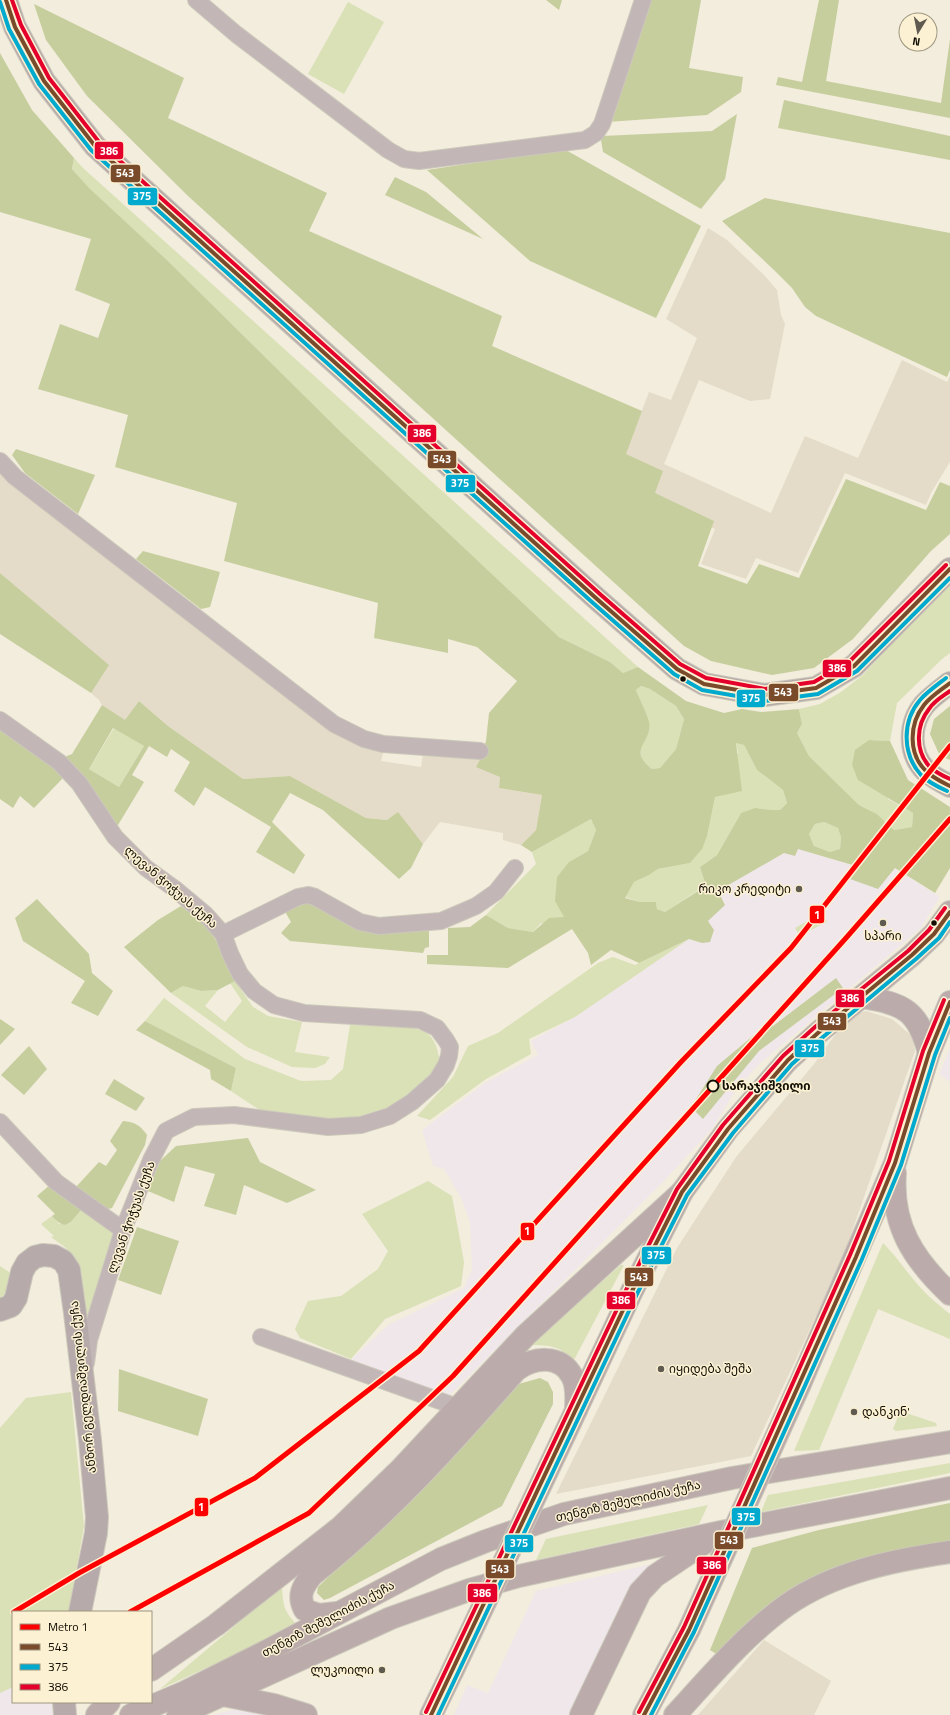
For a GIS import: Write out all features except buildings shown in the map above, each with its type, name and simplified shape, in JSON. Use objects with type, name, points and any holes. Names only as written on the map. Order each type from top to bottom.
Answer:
[{"type":"main road","points":[[6,0],[15,27],[44,81],[95,146],[597,599],[678,669],[704,684],[765,695],[816,688],[854,666],[950,569]]},
{"type":"main road","points":[[950,683],[923,706],[912,729],[914,752],[919,762],[926,771],[950,786]]},
{"type":"main road","points":[[431,1715],[632,1291],[682,1192],[728,1129],[788,1060],[912,955],[934,934],[950,912]]},
{"type":"main road","points":[[862,997],[895,1004],[905,1009],[915,1018],[921,1027],[929,1053]]},
{"type":"main road","points":[[644,1715],[689,1630],[800,1384],[895,1163],[929,1053],[950,1002]]},
{"type":"main road","points":[[895,1163],[894,1188],[896,1209],[903,1231],[915,1256],[933,1278],[950,1294]]},
{"type":"main road","points":[[152,1669],[222,1620],[341,1527],[400,1470],[457,1407],[526,1335],[682,1192]]},
{"type":"main road","name":"ანზორ გელდიაშვილის ქუჩა","points":[[0,1310],[11,1306],[16,1298],[22,1272],[27,1263],[43,1254],[54,1256],[63,1261],[69,1270],[83,1380],[90,1440],[96,1525],[96,1533],[80,1611]]},
{"type":"main road","points":[[341,1612],[319,1615],[305,1610],[301,1597],[305,1583],[312,1575],[366,1530],[411,1486],[516,1370],[531,1361],[542,1359],[561,1364],[573,1376],[575,1386],[573,1417]]},
{"type":"main road","name":"თენგიზ შეშელიძის ქუჩა","points":[[131,1715],[183,1693],[441,1559],[486,1541],[564,1514],[732,1478],[950,1442]]},
{"type":"main road","name":"თენგიზ შეშელიძის ქუჩა","points":[[178,1715],[391,1618],[469,1590],[519,1576],[721,1532],[950,1488]]},
{"type":"main road","points":[[581,1715],[640,1592],[655,1576],[671,1564],[721,1532]]},
{"type":"main road","points":[[675,1715],[734,1652],[760,1627],[788,1604],[820,1586],[861,1570],[921,1556],[950,1552]]},
{"type":"main road","points":[[223,1695],[274,1705],[306,1715]]},
{"type":"main road","points":[[64,1703],[65,1715]]},
{"type":"main road","points":[[97,1715],[108,1703]]},
{"type":"street","points":[[196,0],[236,34],[388,150],[404,159],[419,161],[585,140],[596,133],[602,124],[644,0]]},
{"type":"street","points":[[0,461],[15,477],[334,724],[364,739],[383,744],[480,752]]},
{"type":"street","name":"ლევან ჭოჭუას ქუჩა","points":[[0,720],[59,762],[79,783],[115,837],[146,868],[206,915],[224,934],[230,953],[240,974],[254,990],[274,1005],[304,1013],[420,1020],[437,1028],[450,1047],[450,1056],[437,1080],[412,1102],[390,1116],[361,1125],[328,1127],[234,1114],[194,1117],[166,1131],[151,1160],[123,1230],[90,1340],[83,1380]]},
{"type":"street","points":[[224,934],[298,897],[308,895],[360,922],[379,926],[441,921],[476,906],[496,892],[515,868]]},
{"type":"street","points":[[0,1122],[56,1182],[123,1230]]},
{"type":"street","points":[[261,1337],[457,1407]]},
{"type":"shaded area","points":[[708,228],[727,240],[764,275],[777,290],[781,315],[785,324],[770,399],[750,401],[699,380],[664,464],[771,513],[805,436],[858,458],[902,360],[947,382],[950,376],[950,462],[931,493],[926,505],[845,473],[798,573],[756,558],[746,579],[701,564],[715,529],[614,484],[649,392],[671,400],[697,338],[666,319]]},
{"type":"shaded area","points":[[0,471],[11,482],[384,750],[381,761],[421,767],[423,754],[481,758],[500,777],[499,788],[542,795],[536,830],[521,845],[503,840],[503,833],[440,822],[423,844],[398,813],[387,820],[366,818],[290,776],[243,779],[168,726],[139,701],[125,721],[102,705],[91,693],[108,665],[0,573]]},
{"type":"shaded area","points":[[798,849],[856,866],[894,868],[940,897],[920,929],[756,1067],[732,1096],[712,1129],[664,1181],[446,1399],[351,1360],[388,1325],[464,1288],[472,1269],[470,1222],[461,1198],[444,1169],[433,1166],[422,1130],[485,1083],[538,1055],[531,1041],[575,1017],[689,939],[702,943],[718,891],[784,853]]},
{"type":"shaded area","points":[[866,1011],[892,1019],[913,1037],[915,1051],[842,1260],[751,1456],[556,1494],[677,1248],[736,1157],[814,1064],[848,1017]]},
{"type":"shaded area","points":[[950,1048],[950,1082],[939,1074]]},
{"type":"shaded area","points":[[664,1561],[576,1715],[454,1715],[467,1685],[488,1693],[536,1591]]},
{"type":"shaded area","points":[[764,1640],[831,1681],[814,1715],[698,1715]]},
{"type":"shaded area","points":[[12,1687],[12,1703],[55,1703],[58,1715],[0,1715],[0,1693]]},
{"type":"shaded area","points":[[246,1707],[272,1715],[212,1715]]},
{"type":"green space","points":[[546,0],[562,0],[559,10]]},
{"type":"green space","points":[[649,0],[701,0],[689,68],[743,77],[741,92],[707,115],[607,122]]},
{"type":"green space","points":[[819,0],[839,0],[826,81],[941,103],[950,39],[950,118],[776,85],[778,77],[802,82]]},
{"type":"green space","points":[[348,2],[384,22],[344,94],[308,74]]},
{"type":"green space","points":[[34,4],[184,78],[168,118],[327,193],[309,231],[502,316],[492,346],[642,411],[626,454],[663,471],[655,493],[714,521],[698,566],[747,584],[759,564],[799,578],[846,479],[926,510],[940,482],[950,486],[950,534],[931,551],[853,639],[814,668],[772,675],[711,661],[684,646],[188,196],[87,96],[46,40]]},
{"type":"green space","points":[[0,53],[32,110],[74,158],[72,169],[89,188],[168,261],[342,433],[559,637],[610,662],[623,673],[638,667],[686,701],[724,713],[742,709],[761,712],[799,709],[802,724],[797,733],[809,756],[859,805],[877,814],[894,830],[912,827],[913,813],[858,780],[852,765],[855,750],[869,740],[890,741],[908,780],[950,807],[950,868],[935,893],[895,868],[878,889],[850,879],[856,866],[798,849],[795,856],[784,853],[718,891],[725,905],[708,921],[714,930],[710,942],[702,943],[689,939],[639,963],[611,950],[591,965],[588,953],[572,929],[508,968],[427,964],[427,955],[448,955],[448,928],[470,927],[486,915],[508,928],[533,932],[549,918],[564,917],[555,901],[557,877],[569,862],[588,851],[596,830],[591,819],[532,852],[521,845],[536,830],[542,795],[499,788],[500,777],[476,767],[481,758],[486,741],[489,713],[517,681],[477,647],[448,639],[448,653],[374,638],[378,603],[224,561],[237,503],[115,467],[128,415],[38,389],[60,324],[98,338],[110,304],[75,290],[91,239],[0,212]],"holes":[[[641,686],[650,689],[676,706],[684,719],[676,749],[660,768],[652,769],[641,756],[642,746],[648,735],[649,729],[649,722],[636,690]],[[736,743],[744,745],[757,770],[783,790],[787,803],[780,810],[755,808],[741,813],[717,855],[700,867],[706,886],[665,912],[657,909],[656,902],[640,902],[625,898],[634,882],[658,869],[690,863],[702,849],[707,836],[715,797],[742,791]],[[824,822],[838,828],[841,837],[840,849],[830,852],[814,846],[809,834],[815,824]]]},
{"type":"green space","points":[[784,100],[950,136],[950,160],[778,128]]},
{"type":"green space","points":[[737,114],[725,179],[701,209],[603,152],[601,140],[602,136],[712,131]]},
{"type":"green space","points":[[564,149],[701,226],[656,318],[530,261],[427,170]]},
{"type":"green space","points":[[74,158],[83,168],[638,667],[623,673],[610,662],[559,637],[342,433],[168,261],[88,188],[72,169]]},
{"type":"green space","points":[[395,177],[426,192],[483,239],[385,195]]},
{"type":"green space","points":[[765,198],[950,233],[950,370],[947,377],[816,316],[805,307],[792,288],[722,221]]},
{"type":"green space","points":[[16,449],[95,475],[78,514],[25,473],[12,455]]},
{"type":"green space","points":[[143,551],[220,572],[210,607],[201,609],[136,559]]},
{"type":"green space","points":[[0,573],[109,665],[91,693],[0,634]]},
{"type":"green space","points":[[950,582],[950,653],[897,703],[890,741],[868,740],[888,799],[913,813],[912,827],[894,830],[877,814],[859,805],[809,756],[797,733],[802,724],[799,709],[820,704],[841,692],[863,675]]},
{"type":"green space","points":[[641,686],[650,689],[676,706],[684,719],[676,749],[660,768],[652,769],[646,764],[641,755],[642,746],[649,728],[636,690]]},
{"type":"green space","points":[[139,701],[168,726],[243,779],[290,776],[366,818],[387,820],[398,812],[423,844],[411,868],[399,879],[323,810],[290,793],[272,822],[305,855],[294,874],[256,852],[271,827],[205,787],[194,806],[174,791],[190,762],[171,749],[167,757],[149,746],[132,775],[144,782],[115,830],[62,758],[72,754],[102,705],[125,720]],"holes":[[[113,728],[144,746],[119,787],[89,769]]]},
{"type":"green space","points":[[950,706],[950,760],[940,756],[930,734],[934,719]]},
{"type":"green space","points":[[114,728],[144,746],[119,787],[89,769]]},
{"type":"green space","points":[[0,729],[45,760],[63,778],[34,808],[20,796],[13,808],[0,799]]},
{"type":"green space","points":[[736,742],[744,745],[757,770],[783,790],[787,803],[780,810],[741,813],[717,855],[700,867],[706,885],[665,912],[657,909],[656,902],[640,902],[625,897],[634,882],[658,869],[690,863],[711,815],[715,797],[738,753]]},
{"type":"green space","points":[[591,819],[596,830],[588,851],[569,862],[565,917],[540,924],[533,932],[508,928],[486,915],[536,864],[532,852]]},
{"type":"green space","points":[[824,822],[838,828],[841,836],[840,850],[830,852],[814,846],[809,834],[815,824]]},
{"type":"green space","points":[[37,899],[89,954],[92,973],[113,991],[98,1016],[71,1003],[85,981],[23,941],[15,918]]},
{"type":"green space","points":[[304,901],[315,906],[429,929],[429,947],[425,948],[423,953],[290,941],[281,933],[291,922],[283,908]]},
{"type":"green space","points":[[181,906],[206,925],[219,945],[235,981],[218,990],[201,991],[183,986],[171,993],[124,947],[158,920]]},
{"type":"green space","points":[[813,918],[828,921],[800,936],[795,928]]},
{"type":"green space","points":[[689,939],[575,1017],[529,1039],[531,1054],[486,1079],[430,1120],[417,1116],[453,1077],[468,1046],[498,1033],[598,963],[613,957],[635,965]]},
{"type":"green space","points":[[836,978],[843,988],[759,1051],[703,1119],[691,1107],[717,1066],[767,1024],[773,1026]]},
{"type":"green space","points":[[235,981],[253,1007],[268,1016],[302,1022],[295,1052],[330,1057],[325,1064],[315,1068],[292,1067],[247,1047],[171,993],[183,986],[201,991],[218,990],[205,1006],[225,1022],[242,1001],[230,983]]},
{"type":"green space","points":[[164,998],[245,1059],[301,1081],[331,1080],[343,1069],[350,1025],[406,1027],[425,1032],[431,1037],[437,1047],[440,1066],[408,1097],[390,1107],[357,1117],[320,1120],[264,1113],[231,1091],[236,1068],[145,1021]]},
{"type":"green space","points":[[0,1019],[15,1029],[0,1045]]},
{"type":"green space","points":[[145,1021],[236,1068],[231,1091],[211,1079],[210,1070],[136,1030]]},
{"type":"green space","points":[[29,1046],[47,1069],[24,1095],[1,1075]]},
{"type":"green space","points":[[114,1079],[145,1098],[136,1111],[105,1094]]},
{"type":"green space","points":[[123,1121],[134,1123],[142,1129],[147,1135],[145,1145],[112,1208],[105,1210],[76,1187],[99,1162],[106,1166],[117,1150],[110,1141]]},
{"type":"green space","points":[[248,1138],[260,1162],[316,1190],[287,1203],[244,1185],[236,1215],[204,1206],[215,1174],[185,1166],[174,1202],[148,1191],[160,1161],[176,1146]]},
{"type":"green space","points":[[428,1181],[452,1196],[464,1262],[461,1286],[385,1319],[351,1359],[300,1338],[295,1329],[308,1301],[341,1296],[378,1269],[388,1251],[362,1214]]},
{"type":"green space","points":[[51,1184],[82,1209],[68,1224],[61,1224],[57,1221],[52,1216],[55,1214],[37,1196]]},
{"type":"green space","points":[[82,1209],[113,1230],[114,1235],[85,1342],[74,1261],[66,1248],[51,1237],[54,1236],[41,1224],[52,1216],[59,1224],[69,1224]]},
{"type":"green space","points":[[137,1227],[179,1241],[161,1295],[118,1280]]},
{"type":"green space","points":[[883,1243],[921,1289],[950,1314],[950,1339],[878,1309],[819,1450],[794,1451]]},
{"type":"green space","points":[[621,1265],[624,1265],[574,1360],[569,1355],[554,1347],[530,1345]]},
{"type":"green space","points":[[0,1266],[9,1272],[12,1279],[6,1293],[0,1298]]},
{"type":"green space","points":[[119,1369],[208,1399],[198,1436],[118,1411]]},
{"type":"green space","points":[[540,1378],[548,1382],[553,1392],[553,1404],[502,1506],[330,1598],[324,1600],[317,1593],[318,1587],[420,1488],[515,1385]]},
{"type":"green space","points":[[71,1392],[84,1526],[69,1611],[12,1611],[12,1687],[0,1693],[0,1428],[26,1398]]},
{"type":"green space","points":[[903,1412],[936,1423],[937,1426],[896,1431],[893,1429],[899,1414]]},
{"type":"green space","points":[[950,1463],[950,1473],[761,1512],[768,1495]]},
{"type":"green space","points":[[950,1503],[950,1545],[889,1555],[721,1657],[710,1650],[752,1548],[819,1530]]},
{"type":"green space","points":[[708,1505],[699,1524],[536,1560],[546,1539]]},
{"type":"green space","points":[[282,1586],[285,1608],[298,1626],[160,1689]]},
{"type":"metro line","name":"1","points":[[16,1611],[79,1573],[255,1478],[419,1351],[681,1062],[791,948],[950,746]]},
{"type":"metro line","name":"1","points":[[132,1611],[309,1513],[453,1376],[846,938],[950,819]]},
{"type":"transit line","name":"543","points":[[6,0],[15,27],[44,81],[95,146],[597,599],[677,669],[704,684],[765,695],[816,688],[854,666],[950,569]]},
{"type":"transit line","name":"386","points":[[12,0],[21,25],[49,78],[99,142],[601,595],[680,664],[706,678],[765,689],[814,682],[850,661],[946,565]]},
{"type":"transit line","name":"375","points":[[0,2],[9,29],[39,84],[91,150],[593,603],[674,674],[702,690],[765,701],[818,694],[857,671],[950,578]]},
{"type":"transit line","name":"375","points":[[946,678],[926,694],[914,708],[907,727],[907,738],[910,757],[921,775],[930,782],[947,791]]},
{"type":"transit line","name":"543","points":[[950,683],[924,705],[915,721],[913,730],[914,748],[920,764],[932,776],[950,786]]},
{"type":"transit line","name":"386","points":[[950,691],[933,704],[925,715],[919,738],[919,745],[924,760],[939,774],[950,779]]},
{"type":"transit line","name":"386","points":[[426,1712],[627,1288],[677,1189],[723,1125],[783,1056],[815,1027],[908,951],[929,930],[945,908]]},
{"type":"transit line","name":"543","points":[[431,1715],[632,1291],[682,1192],[728,1129],[788,1060],[819,1032],[912,955],[934,934],[950,912]]},
{"type":"transit line","name":"375","points":[[438,1715],[637,1294],[687,1195],[733,1133],[792,1064],[916,959],[939,938],[950,922]]},
{"type":"transit line","name":"386","points":[[639,1712],[684,1627],[850,1255],[889,1161],[923,1051],[944,1000]]},
{"type":"transit line","name":"543","points":[[644,1715],[689,1630],[856,1257],[895,1163],[929,1053],[950,1002]]},
{"type":"transit line","name":"375","points":[[651,1715],[694,1632],[862,1259],[901,1165],[935,1055],[950,1018]]},
{"type":"place","name":"რიკო კრედიტი","points":[[799,889]]},
{"type":"place","name":"სპარი","points":[[883,923]]},
{"type":"place","name":"სარაჯიშვილი","points":[[713,1086]]},
{"type":"place","name":"იყიდება შეშა","points":[[661,1369]]},
{"type":"place","name":"დანკინ'","points":[[854,1412]]},
{"type":"place","name":"ლუკოილი","points":[[382,1670]]}]
